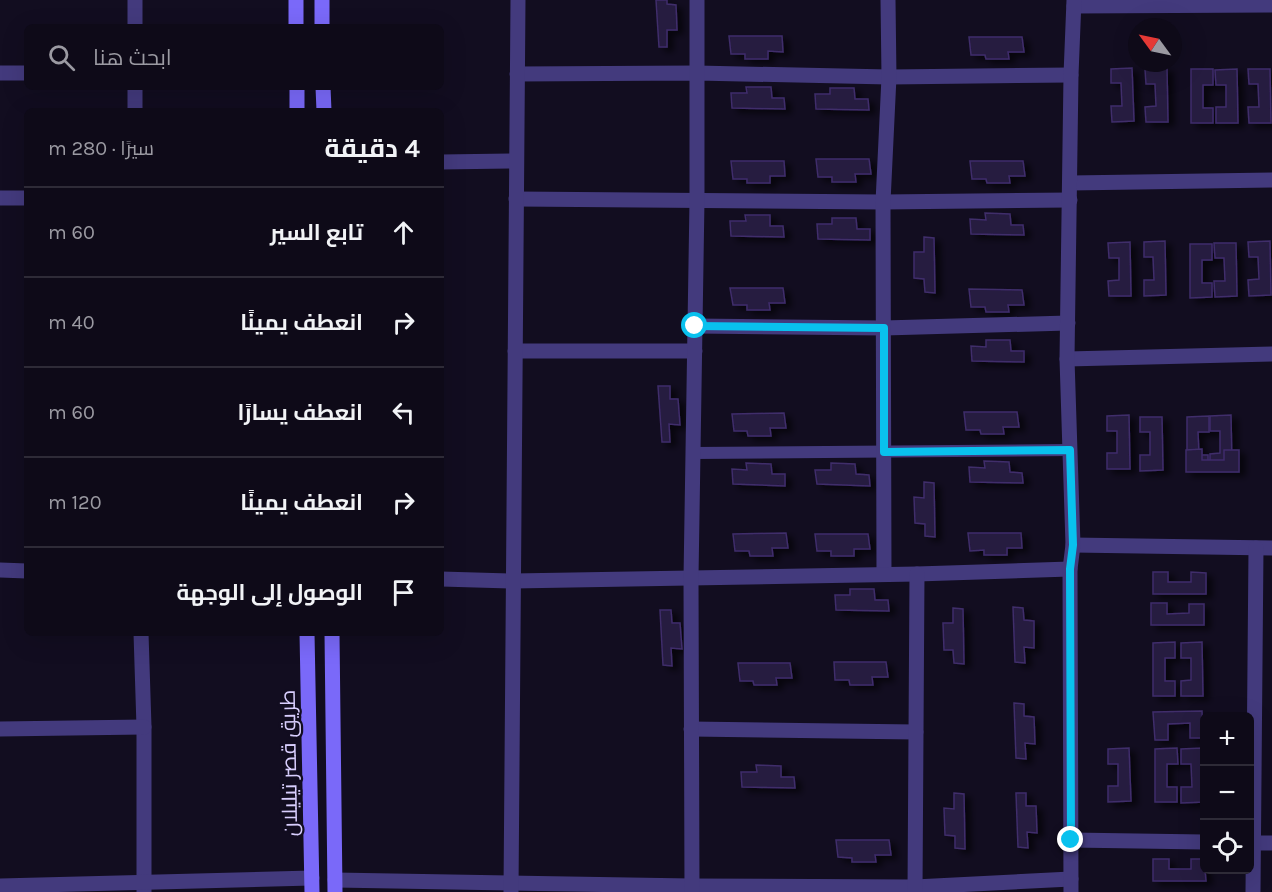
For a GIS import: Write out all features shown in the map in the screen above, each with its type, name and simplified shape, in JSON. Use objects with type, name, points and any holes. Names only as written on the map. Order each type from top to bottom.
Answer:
[{"type":"main road","points":[[296,0],[296,24]]},
{"type":"main road","points":[[322,0],[322,24]]},
{"type":"main road","points":[[297,90],[297,108]]},
{"type":"main road","points":[[323,90],[324,108]]},
{"type":"main road","name":"طريق قصر تيليلان","points":[[307,636],[312,885]]},
{"type":"main road","points":[[332,636],[335,886]]},
{"type":"street","points":[[135,0],[135,24]]},
{"type":"street","points":[[510,888],[518,0]]},
{"type":"street","points":[[691,889],[691,578],[698,200],[697,0]]},
{"type":"street","points":[[884,574],[883,202],[889,78],[888,0]]},
{"type":"street","points":[[335,886],[915,890],[1071,886],[1070,569],[1073,545],[1068,323],[1074,3],[1272,4]]},
{"type":"street","points":[[0,73],[24,73]]},
{"type":"street","points":[[517,74],[697,73],[889,78],[1071,75]]},
{"type":"street","points":[[135,90],[135,108]]},
{"type":"street","points":[[444,162],[516,161]]},
{"type":"street","points":[[1070,183],[1272,180]]},
{"type":"street","points":[[0,198],[24,198]]},
{"type":"street","points":[[516,199],[883,202],[1070,200]]},
{"type":"street","points":[[695,326],[884,328],[1068,323]]},
{"type":"street","points":[[515,351],[695,351]]},
{"type":"street","points":[[1068,359],[1272,354]]},
{"type":"street","points":[[1073,545],[1264,548],[1252,820]]},
{"type":"street","points":[[444,579],[513,581],[1070,569]]},
{"type":"street","points":[[0,570],[24,571]]},
{"type":"street","points":[[915,890],[917,574]]},
{"type":"street","points":[[141,636],[144,727],[144,888]]},
{"type":"street","points":[[0,729],[144,727]]},
{"type":"street","points":[[691,729],[916,732]]},
{"type":"street","points":[[1071,840],[1200,842]]},
{"type":"street","points":[[1254,843],[1272,843]]},
{"type":"street","points":[[1252,874],[1253,892]]},
{"type":"street","points":[[0,886],[144,888],[312,885]]},
{"type":"lane","points":[[693,453],[1070,450]]},
{"type":"building","points":[[656,0],[667,0],[667,4],[676,5],[677,30],[667,30],[667,47],[659,47]]},
{"type":"building","points":[[729,36],[782,36],[783,52],[768,51],[768,59],[745,59],[745,54],[731,54]]},
{"type":"building","points":[[969,37],[1022,37],[1024,52],[1008,52],[1009,59],[986,59],[985,55],[971,55]]},
{"type":"building","points":[[1128,68],[1128,72],[1132,72],[1134,121],[1112,122],[1111,106],[1122,106],[1121,83],[1111,83],[1111,69]]},
{"type":"building","points":[[1191,69],[1213,69],[1213,85],[1203,85],[1203,108],[1213,108],[1213,123],[1191,123]]},
{"type":"building","points":[[1237,69],[1238,123],[1216,123],[1216,107],[1226,107],[1226,85],[1216,85],[1215,70]]},
{"type":"building","points":[[1248,69],[1270,69],[1271,123],[1249,123],[1248,107],[1259,107],[1258,84],[1249,84]]},
{"type":"building","points":[[1145,72],[1167,72],[1168,122],[1146,122],[1145,107],[1156,106],[1155,84],[1146,84]]},
{"type":"building","points":[[746,87],[771,87],[772,98],[784,98],[785,109],[732,108],[731,93],[747,93]]},
{"type":"building","points":[[830,88],[854,88],[855,99],[868,99],[869,110],[816,109],[815,94],[830,94]]},
{"type":"building","points":[[816,159],[869,159],[871,174],[855,174],[856,182],[832,182],[832,177],[818,177]]},
{"type":"building","points":[[731,161],[784,161],[785,176],[770,176],[770,183],[747,183],[747,179],[733,179]]},
{"type":"building","points":[[970,161],[1023,161],[1025,176],[1009,176],[1010,183],[987,183],[986,179],[972,179]]},
{"type":"building","points":[[985,213],[1010,214],[1011,225],[1023,225],[1024,235],[971,234],[970,219],[986,220]]},
{"type":"building","points":[[745,215],[770,215],[770,226],[783,226],[784,237],[731,236],[730,221],[746,221]]},
{"type":"building","points":[[832,218],[856,218],[857,229],[870,229],[870,240],[818,239],[817,224],[832,224]]},
{"type":"building","points":[[924,237],[934,238],[935,293],[925,292],[924,279],[914,278],[914,252],[924,252]]},
{"type":"building","points":[[1165,241],[1166,295],[1144,296],[1144,280],[1154,280],[1153,257],[1144,257],[1144,242]]},
{"type":"building","points":[[1270,241],[1271,295],[1249,296],[1248,280],[1259,279],[1258,257],[1249,257],[1248,242]]},
{"type":"building","points":[[1130,242],[1131,296],[1109,296],[1108,281],[1119,280],[1119,258],[1109,258],[1108,243]]},
{"type":"building","points":[[1214,243],[1236,243],[1237,296],[1215,297],[1214,281],[1225,281],[1224,258],[1215,258]]},
{"type":"building","points":[[1190,244],[1212,244],[1212,260],[1202,260],[1202,283],[1212,283],[1212,297],[1190,298]]},
{"type":"building","points":[[730,288],[783,288],[785,303],[769,303],[770,310],[747,310],[747,305],[733,305]]},
{"type":"building","points":[[969,289],[1022,290],[1024,305],[1008,305],[1009,312],[986,312],[985,307],[971,307]]},
{"type":"building","points":[[986,340],[1010,340],[1011,351],[1024,351],[1024,362],[972,361],[971,346],[986,347]]},
{"type":"building","points":[[658,386],[670,386],[670,399],[678,399],[680,425],[669,424],[670,442],[662,442]]},
{"type":"building","points":[[964,412],[1017,412],[1019,427],[1003,427],[1004,434],[981,434],[980,430],[966,430]]},
{"type":"building","points":[[784,413],[786,428],[770,428],[771,436],[748,436],[747,431],[734,431],[732,414]]},
{"type":"building","points":[[1129,415],[1130,469],[1107,469],[1107,453],[1117,453],[1117,431],[1107,431],[1107,416]]},
{"type":"building","points":[[1231,415],[1232,469],[1210,470],[1210,454],[1220,453],[1220,431],[1210,431],[1210,416]]},
{"type":"building","points":[[1209,416],[1209,432],[1198,432],[1199,455],[1208,455],[1208,470],[1187,470],[1187,417]]},
{"type":"building","points":[[1140,417],[1162,417],[1163,470],[1140,471],[1140,455],[1150,455],[1150,432],[1140,432]]},
{"type":"building","points":[[1202,449],[1202,460],[1224,460],[1224,450],[1239,450],[1239,472],[1186,472],[1186,450]]},
{"type":"building","points":[[984,461],[1009,462],[1010,472],[1022,473],[1023,483],[970,482],[969,467],[985,468]]},
{"type":"building","points":[[746,463],[771,464],[772,474],[785,474],[785,486],[733,484],[732,469],[747,470]]},
{"type":"building","points":[[831,463],[855,464],[856,474],[869,475],[870,486],[817,484],[815,470],[831,470]]},
{"type":"building","points":[[924,482],[934,483],[935,537],[925,536],[925,524],[915,523],[914,497],[924,498]]},
{"type":"building","points":[[786,533],[788,548],[772,548],[773,556],[750,556],[749,551],[735,551],[733,534]]},
{"type":"building","points":[[968,533],[1021,533],[1022,548],[1007,548],[1007,555],[984,555],[984,550],[970,551]]},
{"type":"building","points":[[815,534],[868,534],[870,549],[854,549],[854,556],[831,556],[831,551],[817,551]]},
{"type":"building","points":[[1153,572],[1168,572],[1168,582],[1191,582],[1191,572],[1206,573],[1206,594],[1153,594]]},
{"type":"building","points":[[850,589],[874,589],[875,600],[888,600],[889,611],[836,610],[835,595],[850,595]]},
{"type":"building","points":[[1151,603],[1167,603],[1167,614],[1189,613],[1189,604],[1204,604],[1204,625],[1151,625]]},
{"type":"building","points":[[1013,607],[1023,608],[1024,620],[1034,621],[1034,648],[1024,647],[1025,663],[1015,662]]},
{"type":"building","points":[[953,608],[963,609],[964,664],[954,663],[953,650],[944,650],[943,623],[953,623]]},
{"type":"building","points":[[660,610],[671,610],[672,623],[680,623],[682,649],[671,648],[672,666],[663,665]]},
{"type":"building","points":[[1175,642],[1175,658],[1165,658],[1165,681],[1175,681],[1175,696],[1153,696],[1153,643]]},
{"type":"building","points":[[1202,642],[1203,696],[1181,696],[1181,681],[1191,680],[1191,658],[1181,658],[1181,643]]},
{"type":"building","points":[[834,662],[886,662],[888,677],[872,677],[873,685],[850,685],[849,680],[835,680]]},
{"type":"building","points":[[738,663],[790,663],[792,678],[776,678],[777,685],[754,685],[753,681],[740,681]]},
{"type":"building","points":[[1014,703],[1024,704],[1024,716],[1034,717],[1035,744],[1025,743],[1026,759],[1016,758]]},
{"type":"building","points":[[1202,711],[1200,712],[1200,738],[1190,738],[1190,723],[1168,724],[1168,740],[1155,740],[1153,712]]},
{"type":"building","points":[[1129,748],[1131,801],[1108,802],[1108,786],[1118,786],[1118,764],[1108,764],[1108,749]]},
{"type":"building","points":[[1177,748],[1178,764],[1167,764],[1167,787],[1177,787],[1177,802],[1155,802],[1155,749]]},
{"type":"building","points":[[1200,748],[1200,802],[1181,803],[1181,787],[1192,787],[1191,764],[1181,764],[1181,749]]},
{"type":"building","points":[[756,765],[781,766],[781,777],[794,777],[795,788],[742,787],[741,772],[757,772]]},
{"type":"building","points":[[954,793],[964,794],[965,849],[955,848],[955,836],[945,835],[944,808],[954,809]]},
{"type":"building","points":[[1016,793],[1026,793],[1026,806],[1036,806],[1037,833],[1027,832],[1028,848],[1018,847]]},
{"type":"building","points":[[836,840],[889,840],[891,855],[875,855],[876,862],[852,862],[852,858],[838,857]]},
{"type":"building","points":[[1153,859],[1169,859],[1169,869],[1191,869],[1191,859],[1200,859],[1200,874],[1205,874],[1206,881],[1153,881]]},
{"type":"route","points":[[695,326],[884,328],[884,452],[1070,450],[1073,545],[1070,569],[1071,840]]}]
